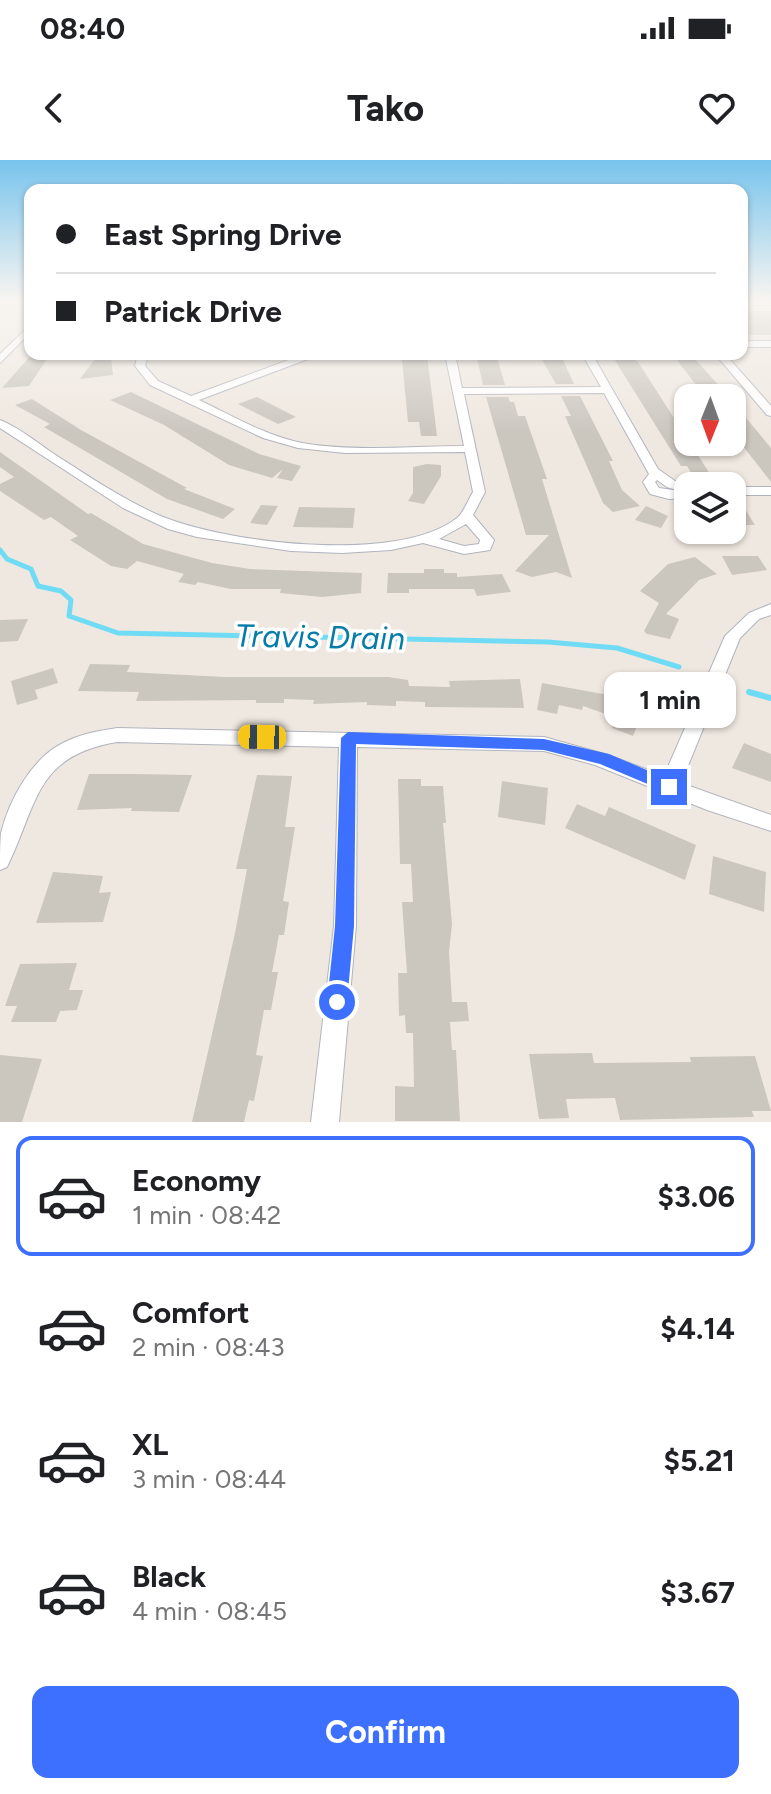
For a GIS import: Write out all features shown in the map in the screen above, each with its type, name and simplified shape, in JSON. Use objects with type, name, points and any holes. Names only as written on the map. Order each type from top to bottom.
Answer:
[{"type":"street","points":[[748,344],[771,344]]},
{"type":"street","points":[[142,360],[140,366],[146,377],[267,436],[302,446],[345,450],[470,449]]},
{"type":"street","points":[[191,400],[297,360]]},
{"type":"street","points":[[0,423],[149,515],[201,535],[276,546],[390,547],[427,540],[451,530],[467,517],[479,492],[451,360]]},
{"type":"street","points":[[590,360],[656,474],[674,485]]},
{"type":"street","points":[[724,360],[771,413]]},
{"type":"street","points":[[458,391],[608,390]]},
{"type":"street","points":[[656,474],[649,482],[654,491],[674,494]]},
{"type":"street","points":[[746,491],[771,491]]},
{"type":"street","points":[[427,540],[464,550],[485,547],[487,540],[467,517]]},
{"type":"street","points":[[669,787],[733,636],[742,624],[771,609]]},
{"type":"street","points":[[0,861],[43,767],[65,748],[95,737],[348,738],[544,744],[603,759],[669,787],[771,823]]},
{"type":"street","points":[[325,1122],[345,926],[348,738]]},
{"type":"building","points":[[27,360],[46,360],[29,386],[2,388]]},
{"type":"building","points":[[94,360],[111,360],[113,375],[80,379]]},
{"type":"building","points":[[402,360],[428,360],[437,436],[421,436],[419,422],[408,422]]},
{"type":"building","points":[[477,360],[498,360],[505,385],[483,385]]},
{"type":"building","points":[[542,360],[563,360],[574,384],[556,384]]},
{"type":"building","points":[[615,360],[638,362],[674,418],[674,455]]},
{"type":"building","points":[[677,360],[696,360],[717,384],[695,384]]},
{"type":"building","points":[[131,392],[259,454],[301,466],[292,481],[277,478],[283,469],[272,478],[229,465],[164,425],[110,400]]},
{"type":"building","points":[[561,396],[580,396],[613,461],[609,461],[622,490],[640,506],[613,512],[603,503],[565,416],[571,416]]},
{"type":"building","points":[[257,397],[296,417],[278,424],[238,404]]},
{"type":"building","points":[[486,397],[508,397],[510,402],[514,402],[518,416],[525,416],[547,479],[542,479],[572,578],[556,572],[532,577],[515,571],[549,535],[526,535]]},
{"type":"building","points":[[32,399],[81,430],[187,488],[184,489],[235,509],[223,519],[167,499],[44,427],[50,424],[15,405]]},
{"type":"building","points":[[746,418],[771,448],[771,482],[746,450]]},
{"type":"building","points":[[0,452],[88,514],[143,544],[212,563],[250,569],[362,573],[361,593],[322,597],[280,593],[281,589],[231,589],[198,582],[195,585],[178,582],[184,574],[137,561],[127,569],[111,566],[70,540],[78,536],[51,517],[44,520],[0,491],[0,484],[14,477],[0,467]]},
{"type":"building","points":[[675,456],[698,456],[709,472],[691,472],[687,466],[681,466]]},
{"type":"building","points":[[441,465],[441,476],[424,504],[408,501],[413,493],[413,467]]},
{"type":"building","points":[[261,505],[278,506],[267,525],[250,523]]},
{"type":"building","points":[[646,506],[668,516],[661,528],[635,520]]},
{"type":"building","points":[[299,507],[355,508],[353,528],[293,527]]},
{"type":"building","points":[[746,511],[755,525],[746,525]]},
{"type":"building","points":[[722,556],[758,556],[767,570],[732,575]]},
{"type":"building","points":[[695,557],[717,574],[699,580],[666,614],[679,619],[670,639],[647,634],[644,631],[659,603],[640,591],[668,564]]},
{"type":"building","points":[[424,569],[444,569],[444,573],[457,573],[457,577],[502,574],[511,592],[477,596],[474,589],[409,589],[409,593],[387,593],[388,573],[424,573]]},
{"type":"building","points":[[28,619],[18,641],[0,642],[0,620]]},
{"type":"building","points":[[90,664],[130,665],[127,672],[225,677],[388,677],[408,680],[409,686],[450,687],[449,681],[520,679],[524,708],[425,707],[425,702],[396,701],[396,706],[367,705],[367,702],[313,704],[314,700],[284,699],[284,703],[256,703],[256,700],[136,701],[139,692],[78,691]]},
{"type":"building","points":[[53,668],[58,683],[35,690],[38,699],[17,705],[11,681]]},
{"type":"building","points":[[542,683],[603,694],[644,709],[633,736],[612,728],[617,718],[583,706],[582,710],[559,705],[557,714],[537,710]]},
{"type":"building","points":[[744,743],[771,754],[771,782],[732,768]]},
{"type":"building","points":[[89,774],[192,775],[179,812],[131,811],[132,808],[77,810]]},
{"type":"building","points":[[257,775],[292,776],[285,827],[295,827],[283,901],[289,902],[284,935],[279,935],[272,972],[278,972],[271,1010],[264,1010],[256,1055],[263,1056],[254,1101],[249,1100],[244,1122],[192,1122],[247,869],[236,869]]},
{"type":"building","points":[[398,779],[421,779],[421,786],[443,786],[446,823],[443,823],[452,924],[449,952],[452,1002],[467,1002],[469,1021],[450,1022],[452,1050],[456,1050],[460,1121],[395,1121],[395,1086],[414,1087],[413,1033],[406,1033],[405,1015],[399,1016],[398,973],[407,973],[402,902],[413,902],[411,864],[400,864]]},
{"type":"building","points":[[502,781],[548,788],[545,825],[498,817]]},
{"type":"building","points":[[577,804],[605,816],[609,807],[696,845],[685,880],[565,828]]},
{"type":"building","points":[[713,856],[766,872],[764,912],[709,894]]},
{"type":"building","points":[[53,872],[103,876],[99,893],[111,892],[103,922],[36,923]]},
{"type":"building","points":[[77,963],[69,990],[83,990],[77,1010],[60,1011],[56,1022],[11,1022],[17,1006],[5,1006],[20,964]]},
{"type":"building","points":[[592,1053],[594,1063],[691,1062],[690,1057],[755,1056],[771,1111],[752,1111],[754,1117],[620,1120],[615,1098],[566,1099],[569,1118],[539,1119],[529,1054]]},
{"type":"building","points":[[0,1055],[42,1059],[22,1122],[0,1122]]},
{"type":"waterway","name":"Travis Drain","points":[[0,550],[7,559],[31,569],[38,586],[61,591],[71,600],[69,616],[118,633],[548,642],[617,648],[679,667]]},
{"type":"waterway","name":"Travis Drain","points":[[749,692],[771,698]]},
{"type":"route","points":[[337,1002],[345,926],[348,738],[544,744],[603,759],[669,787]]}]
